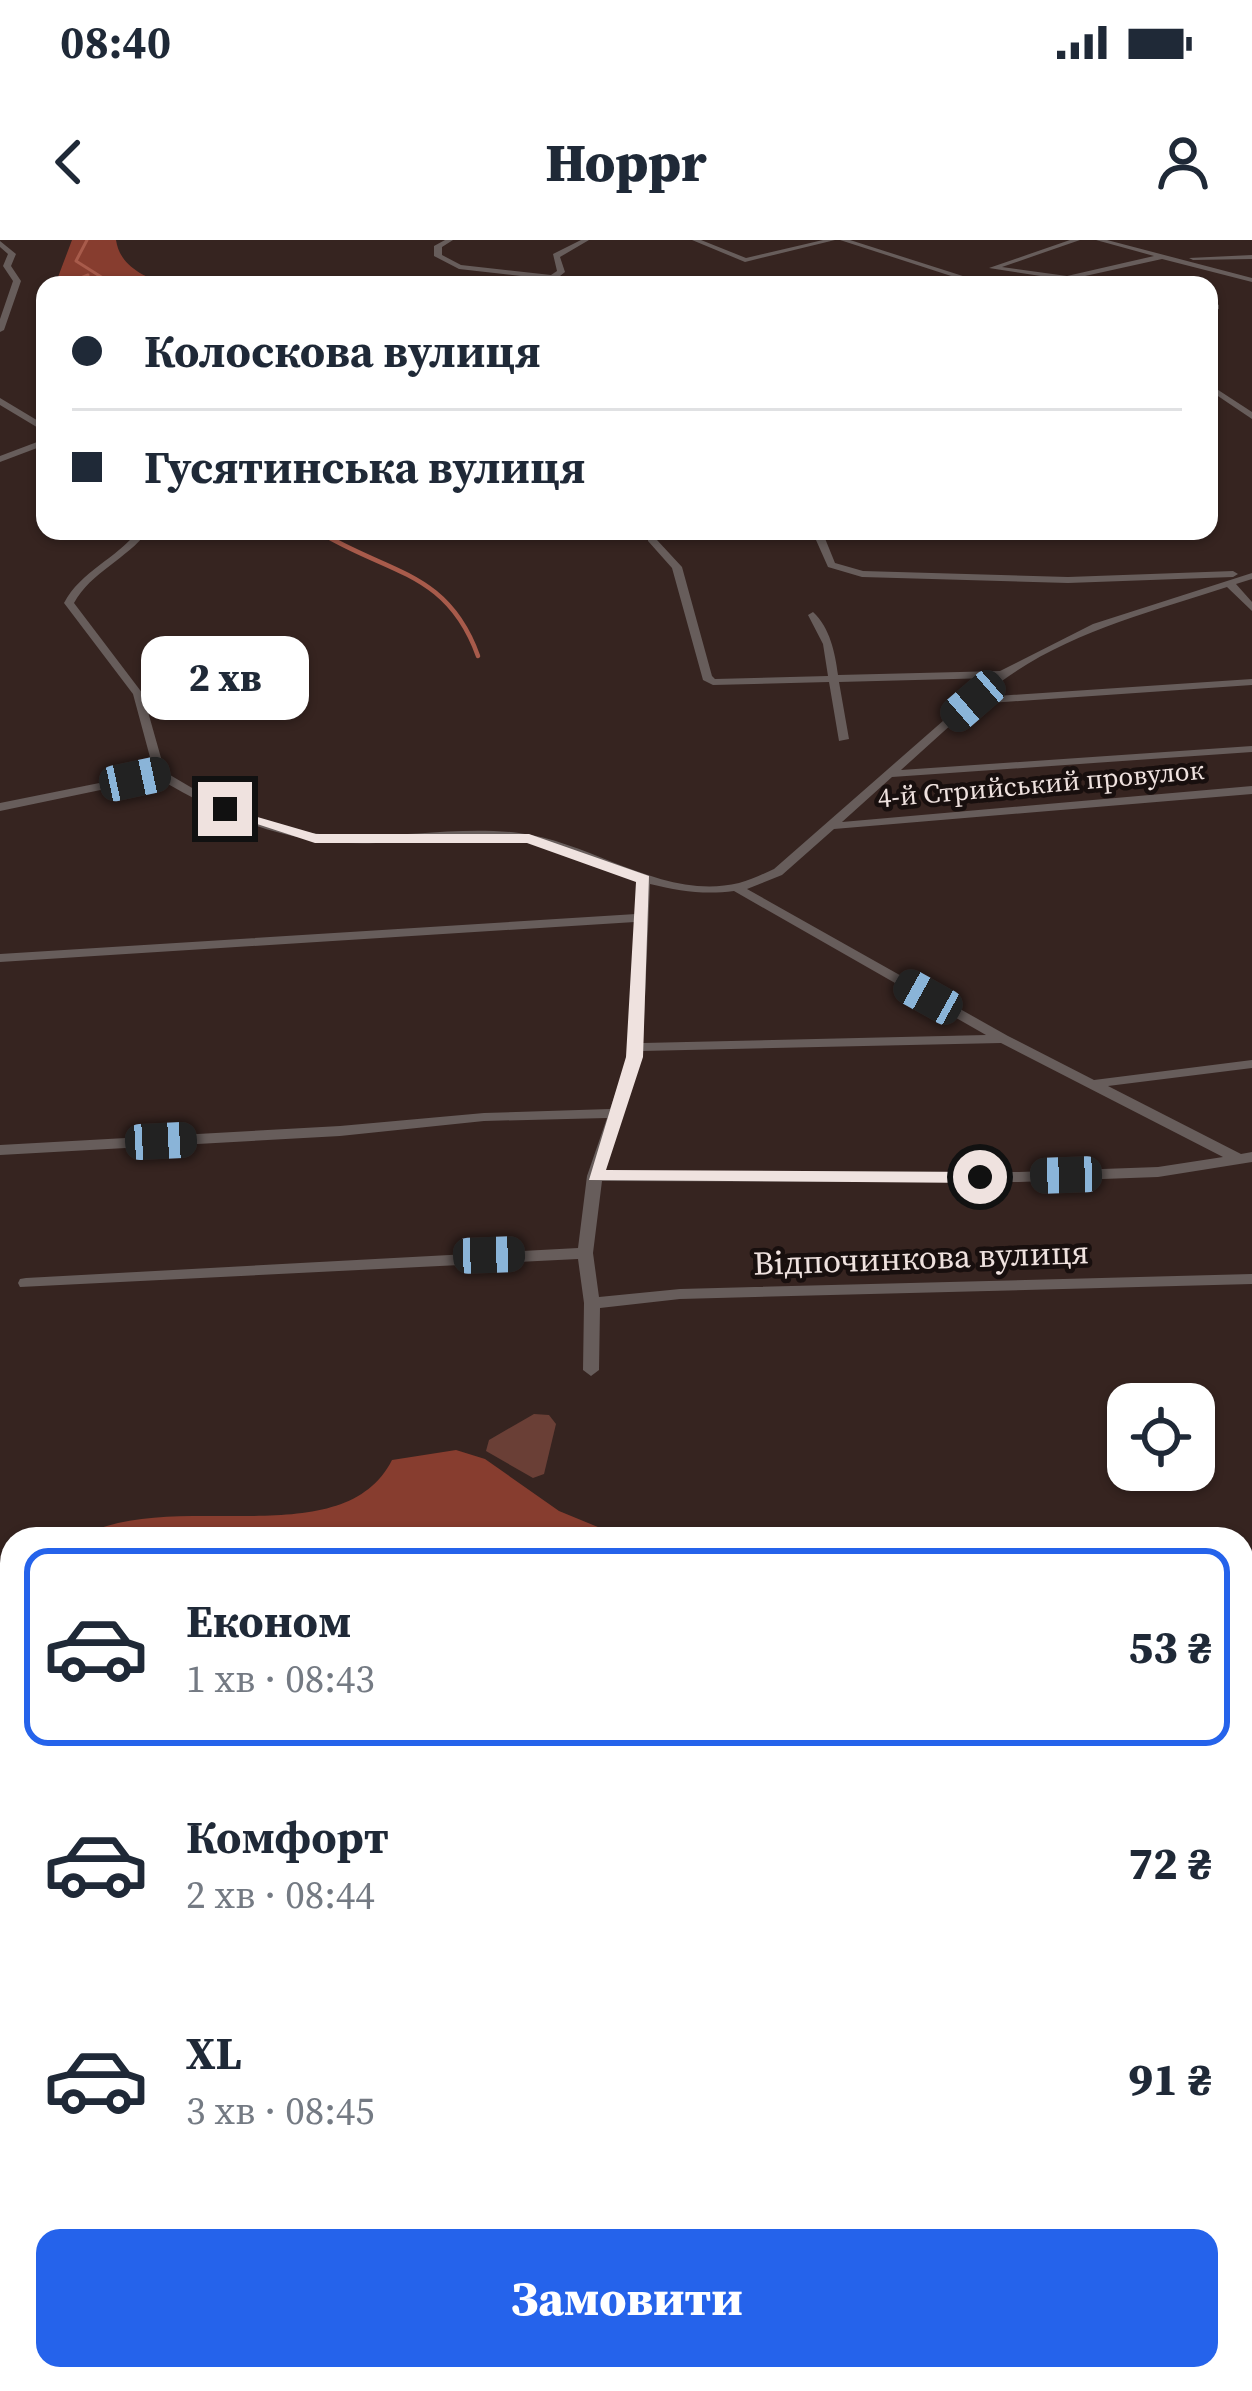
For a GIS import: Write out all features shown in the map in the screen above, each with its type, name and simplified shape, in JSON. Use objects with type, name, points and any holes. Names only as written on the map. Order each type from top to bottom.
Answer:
[{"type":"street","points":[[450,240],[438,245],[438,256],[459,267],[535,276]]},
{"type":"street","points":[[555,276],[561,272],[556,256],[586,240]]},
{"type":"street","points":[[695,240],[745,260],[832,240]]},
{"type":"street","points":[[843,240],[957,276]]},
{"type":"street","points":[[969,276],[1077,240]]},
{"type":"street","points":[[1099,240],[1252,280]]},
{"type":"street","points":[[0,244],[12,254],[7,266],[17,281],[0,330]]},
{"type":"street","points":[[1077,276],[1164,258],[1252,257]]},
{"type":"street","points":[[994,268],[1052,276]]},
{"type":"street","points":[[1218,283],[1238,277]]},
{"type":"street","points":[[1239,354],[1252,353]]},
{"type":"street","points":[[1218,392],[1252,416]]},
{"type":"street","points":[[0,401],[36,423]]},
{"type":"street","points":[[1234,404],[1252,401]]},
{"type":"street","points":[[0,459],[36,445]]},
{"type":"street","points":[[137,540],[128,552],[88,580],[69,603],[138,694],[160,774]]},
{"type":"street","points":[[652,540],[677,567],[707,678],[727,684],[834,676],[1002,674]]},
{"type":"street","points":[[821,540],[831,565],[862,574],[1068,580],[1252,574]]},
{"type":"street","points":[[740,890],[778,872],[834,826],[1002,674],[1097,626],[1252,574]]},
{"type":"street","points":[[1228,581],[1252,608]]},
{"type":"street","points":[[813,615],[828,644],[843,739]]},
{"type":"street","points":[[973,701],[1252,682]]},
{"type":"street","points":[[890,774],[1252,749]]},
{"type":"street","points":[[0,807],[160,774],[225,809],[315,838],[529,838],[644,880],[740,890],[1004,1039],[1247,1160]]},
{"type":"street","name":"4-й Стрийський провулок","points":[[834,826],[1252,790]]},
{"type":"street","points":[[591,1370],[592,1303],[585,1252],[595,1176],[635,1047],[638,918],[644,880]]},
{"type":"street","points":[[0,958],[638,918]]},
{"type":"street","points":[[635,1047],[1004,1039]]},
{"type":"street","points":[[1094,1084],[1252,1064]]},
{"type":"street","points":[[0,1150],[340,1131],[484,1117],[616,1113]]},
{"type":"street","points":[[595,1176],[1019,1177],[1158,1172],[1247,1160]]},
{"type":"street","points":[[26,1283],[585,1252]]},
{"type":"street","name":"Відпочинкова вулиця","points":[[592,1303],[680,1294],[1252,1279]]},
{"type":"shaded area","points":[[72,240],[116,240],[127,263],[146,276],[58,276]]},
{"type":"shaded area","points":[[534,1414],[549,1415],[556,1424],[544,1474],[533,1478],[486,1451],[489,1440]]},
{"type":"shaded area","points":[[456,1450],[485,1459],[559,1511],[598,1527],[107,1527],[157,1517],[294,1514],[334,1506],[368,1490],[392,1460]]},
{"type":"waterway","points":[[87,240],[76,261],[100,276]]},
{"type":"waterway","points":[[334,540],[432,590],[450,606],[478,656]]},
{"type":"route","points":[[225,809],[315,838],[464,834],[529,838],[644,880],[638,918],[634,1057],[595,1176],[692,1180],[980,1177]]}]
